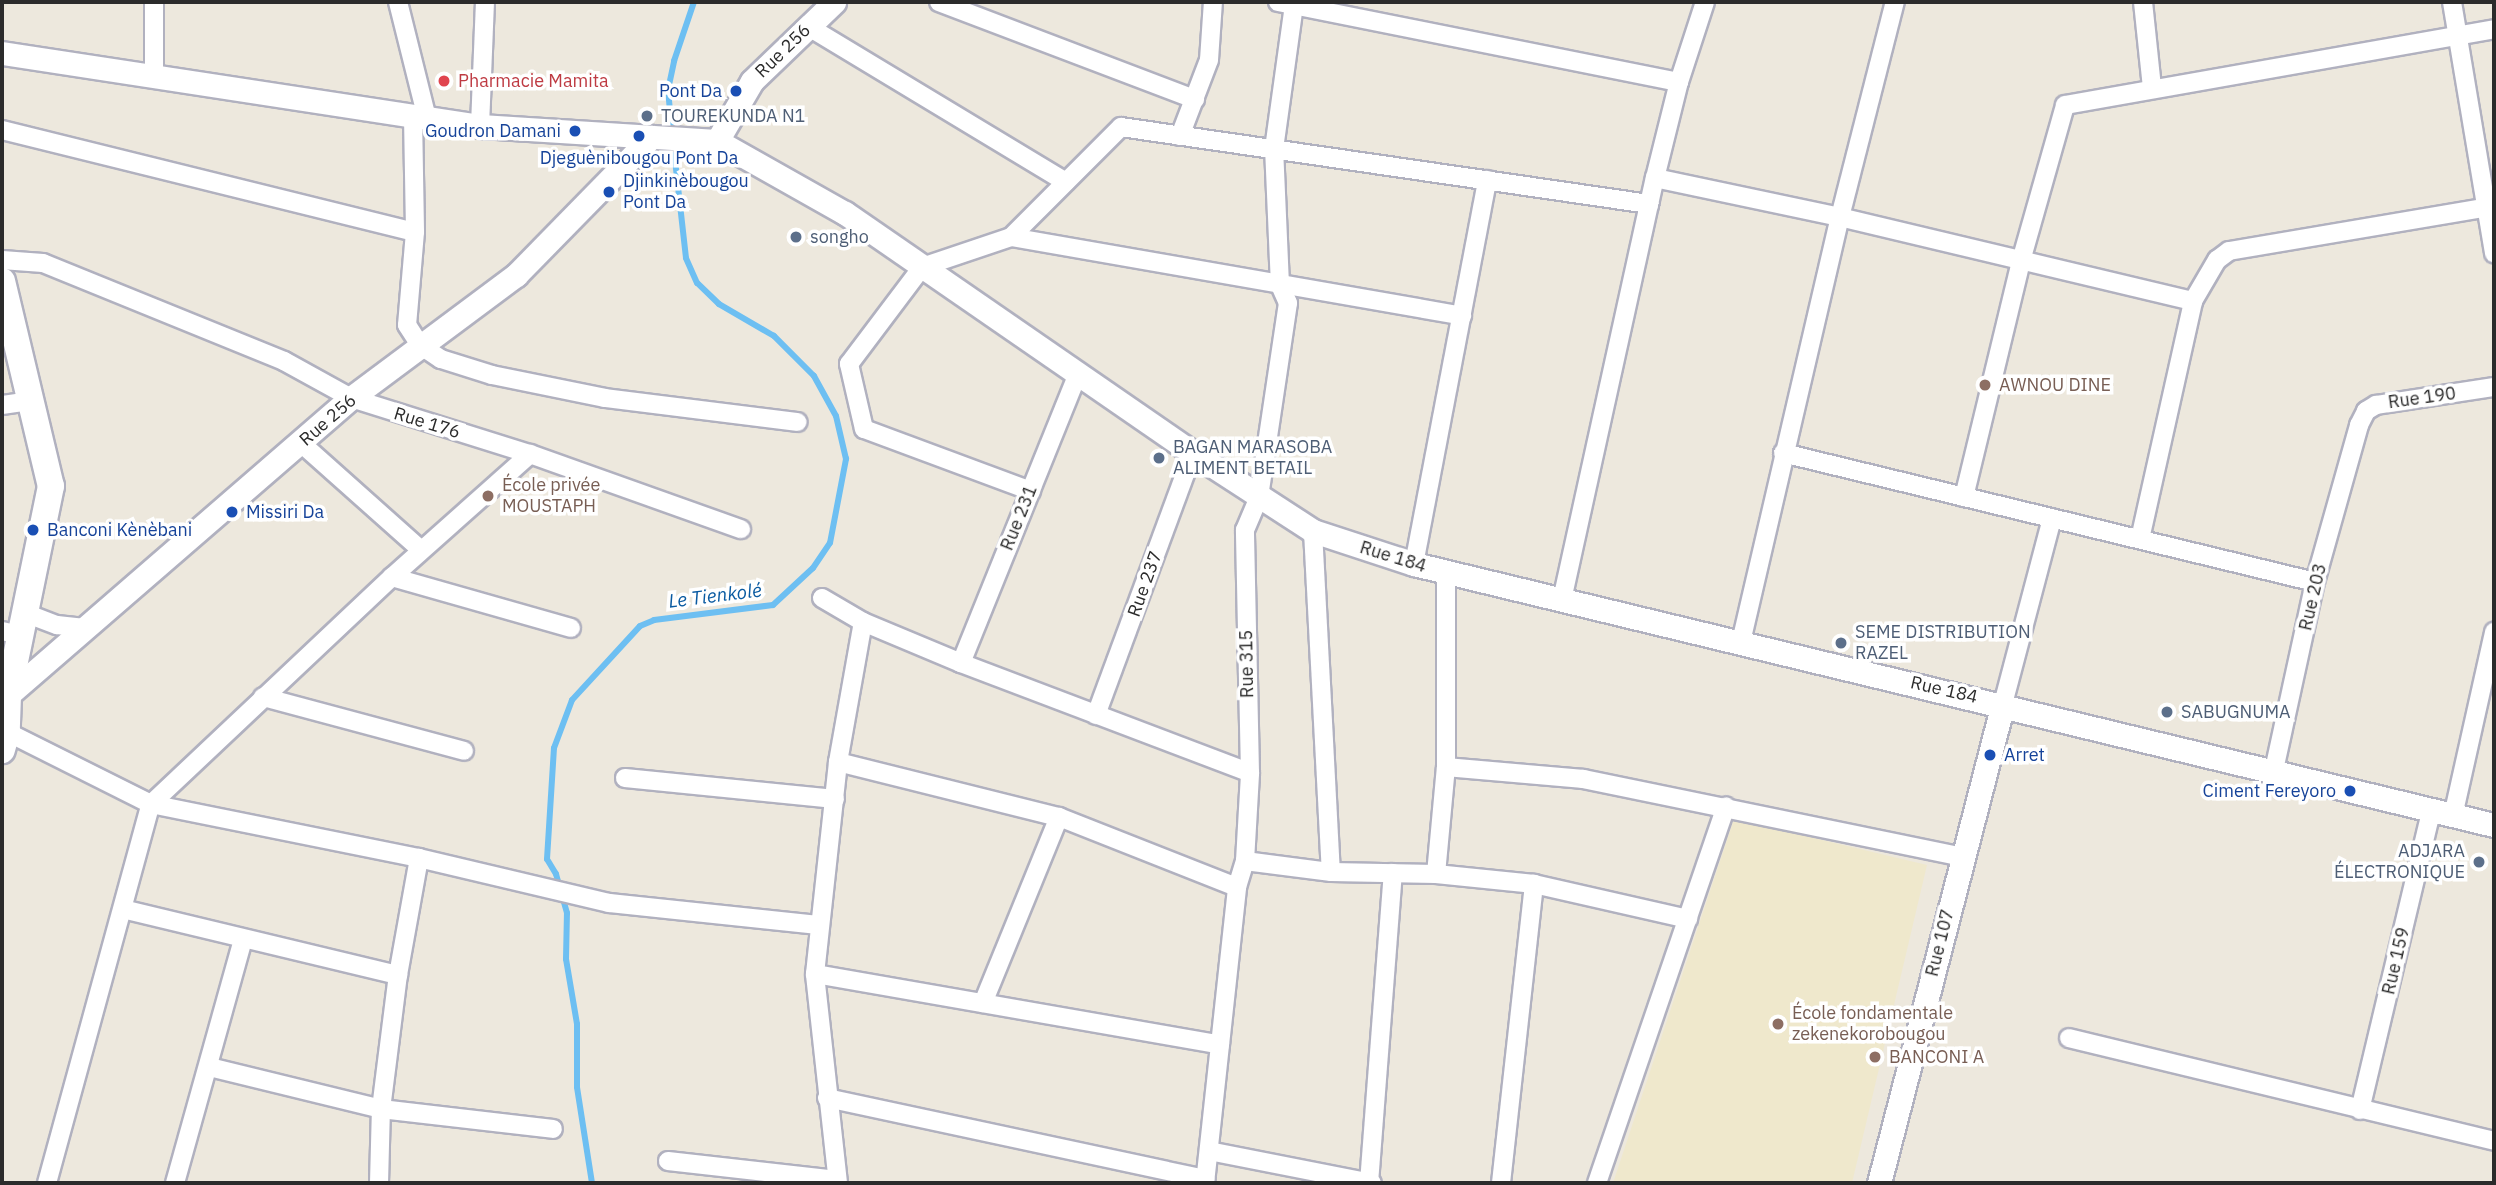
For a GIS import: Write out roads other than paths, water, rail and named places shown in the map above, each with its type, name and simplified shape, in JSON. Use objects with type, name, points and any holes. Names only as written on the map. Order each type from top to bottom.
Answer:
[{"type":"main road","points":[[2,281],[51,486],[15,626],[5,697],[4,741]]},
{"type":"street","points":[[153,77],[154,2]]},
{"type":"street","points":[[398,2],[420,117],[415,232],[407,325],[420,345],[441,359],[492,376],[605,398],[799,422]]},
{"type":"street","points":[[480,126],[485,2]]},
{"type":"street","name":"Rue 256","points":[[717,141],[752,81],[834,2]]},
{"type":"street","points":[[939,2],[1195,99]]},
{"type":"street","points":[[1180,136],[1209,60],[1213,2]]},
{"type":"street","points":[[1562,600],[1655,178],[1679,82],[1705,2]]},
{"type":"street","points":[[1741,642],[1783,453],[1895,2]]},
{"type":"street","points":[[2143,2],[2152,88]]},
{"type":"street","points":[[2452,2],[2490,206],[2494,254]]},
{"type":"street","points":[[1286,3],[1679,82]]},
{"type":"street","name":"Rue 315","points":[[1205,1181],[1237,887],[1245,861],[1250,773],[1245,530],[1259,497],[1288,303],[1280,285],[1274,149],[1286,3]]},
{"type":"street","points":[[809,27],[1066,182]]},
{"type":"street","points":[[1964,497],[2021,261],[2063,107],[2070,102],[2494,29]]},
{"type":"street","points":[[2,53],[480,126],[717,141]]},
{"type":"street","points":[[1031,491],[864,429],[849,364],[922,267],[1011,237],[1121,127],[1649,204]]},
{"type":"street","points":[[2,130],[415,232]]},
{"type":"street","name":"Rue 256","points":[[5,697],[351,398],[516,275],[651,137]]},
{"type":"street","name":"Rue 184","points":[[717,141],[845,213],[1193,453],[1313,531],[1446,572],[2003,704],[2494,825]]},
{"type":"street","points":[[1655,178],[1840,217],[2193,301]]},
{"type":"street","points":[[1414,564],[1487,180]]},
{"type":"street","points":[[2140,540],[2193,301],[2217,260],[2229,251],[2490,206]]},
{"type":"street","points":[[1011,237],[1462,316]]},
{"type":"street","name":"Rue 176","points":[[2,260],[43,264],[284,361],[351,398],[530,454],[741,529]]},
{"type":"street","name":"Rue 231","points":[[961,663],[1078,374]]},
{"type":"street","name":"Rue 190","points":[[2358,425],[2366,411],[2376,405],[2494,387]]},
{"type":"street","points":[[2,405],[31,401]]},
{"type":"street","name":"Rue 203","points":[[2274,770],[2315,582],[2358,425]]},
{"type":"street","points":[[301,443],[421,550]]},
{"type":"street","name":"Rue 237","points":[[1096,715],[1193,453]]},
{"type":"street","points":[[1783,453],[2315,582]]},
{"type":"street","points":[[47,1183],[151,804],[421,550],[530,454]]},
{"type":"street","points":[[2003,704],[2052,518]]},
{"type":"street","points":[[1313,531],[1331,872]]},
{"type":"street","points":[[1436,874],[1446,767],[1446,572]]},
{"type":"street","points":[[392,577],[571,628]]},
{"type":"street","points":[[822,598],[863,622],[961,663],[1250,773]]},
{"type":"street","points":[[668,1161],[838,1181],[815,974],[838,762],[863,622]]},
{"type":"street","points":[[15,626],[57,625],[85,628]]},
{"type":"street","name":"Rue 159","points":[[2360,1110],[2494,632]]},
{"type":"street","points":[[263,697],[464,751]]},
{"type":"street","name":"Rue 107","points":[[1878,1183],[2003,704]]},
{"type":"street","points":[[4,741],[151,804],[419,858],[528,886],[609,902],[819,925]]},
{"type":"street","points":[[838,762],[1059,817],[1237,887]]},
{"type":"street","points":[[1446,767],[1583,779],[1726,806],[1962,858]]},
{"type":"street","points":[[625,778],[835,799]]},
{"type":"street","points":[[1597,1183],[1726,806]]},
{"type":"street","points":[[983,1003],[1059,817]]},
{"type":"street","points":[[379,1183],[381,1109],[398,975],[419,858]]},
{"type":"street","points":[[1245,861],[1331,872],[1436,874],[1534,884],[1688,919]]},
{"type":"street","points":[[1209,1152],[1371,1183],[1393,873]]},
{"type":"street","points":[[1501,1183],[1534,884]]},
{"type":"street","points":[[123,909],[398,975]]},
{"type":"street","points":[[178,1182],[243,939]]},
{"type":"street","points":[[815,974],[1220,1045]]},
{"type":"street","points":[[2069,1038],[2494,1141]]},
{"type":"street","points":[[209,1067],[381,1109],[553,1129]]},
{"type":"street","points":[[827,1098],[1205,1181]]},
{"type":"waterway","name":"Le Tienkolé","points":[[672,132],[668,90],[674,61],[694,2]]},
{"type":"waterway","name":"Le Tienkolé","points":[[592,1183],[577,1087],[577,1024],[566,959],[567,913],[556,874],[547,859],[554,748],[572,700],[640,626],[654,620],[773,605],[813,568],[830,543],[846,459],[836,416],[814,376],[774,336],[719,304],[697,283],[686,258],[673,143]]},
{"type":"place","name":"Pharmacie Mamita","points":[[444,81]]},
{"type":"place","name":"Pont Da","points":[[736,91]]},
{"type":"place","name":"TOUREKUNDA N1","points":[[647,116]]},
{"type":"place","name":"Goudron Damani","points":[[575,131]]},
{"type":"place","name":"Djeguènibougou Pont Da","points":[[639,136]]},
{"type":"place","name":"Djinkinèbougou Pont Da","points":[[609,192]]},
{"type":"place","name":"songho","points":[[796,237]]},
{"type":"place","name":"AWNOU DINE","points":[[1985,385]]},
{"type":"place","name":"BAGAN MARASOBA ALIMENT BETAIL","points":[[1159,458]]},
{"type":"place","name":"École privée MOUSTAPH","points":[[488,496]]},
{"type":"place","name":"Missiri Da","points":[[232,512]]},
{"type":"place","name":"Banconi Kènèbani","points":[[33,530]]},
{"type":"place","name":"SEME DISTRIBUTION RAZEL","points":[[1841,643]]},
{"type":"place","name":"SABUGNUMA","points":[[2167,712]]},
{"type":"place","name":"Arret","points":[[1990,755]]},
{"type":"place","name":"Ciment Fereyoro","points":[[2350,791]]},
{"type":"place","name":"ADJARA ÉLECTRONIQUE","points":[[2479,862]]},
{"type":"place","name":"École fondamentale zekenekorobougou","points":[[1778,1024]]},
{"type":"place","name":"BANCONI A","points":[[1875,1057]]}]
